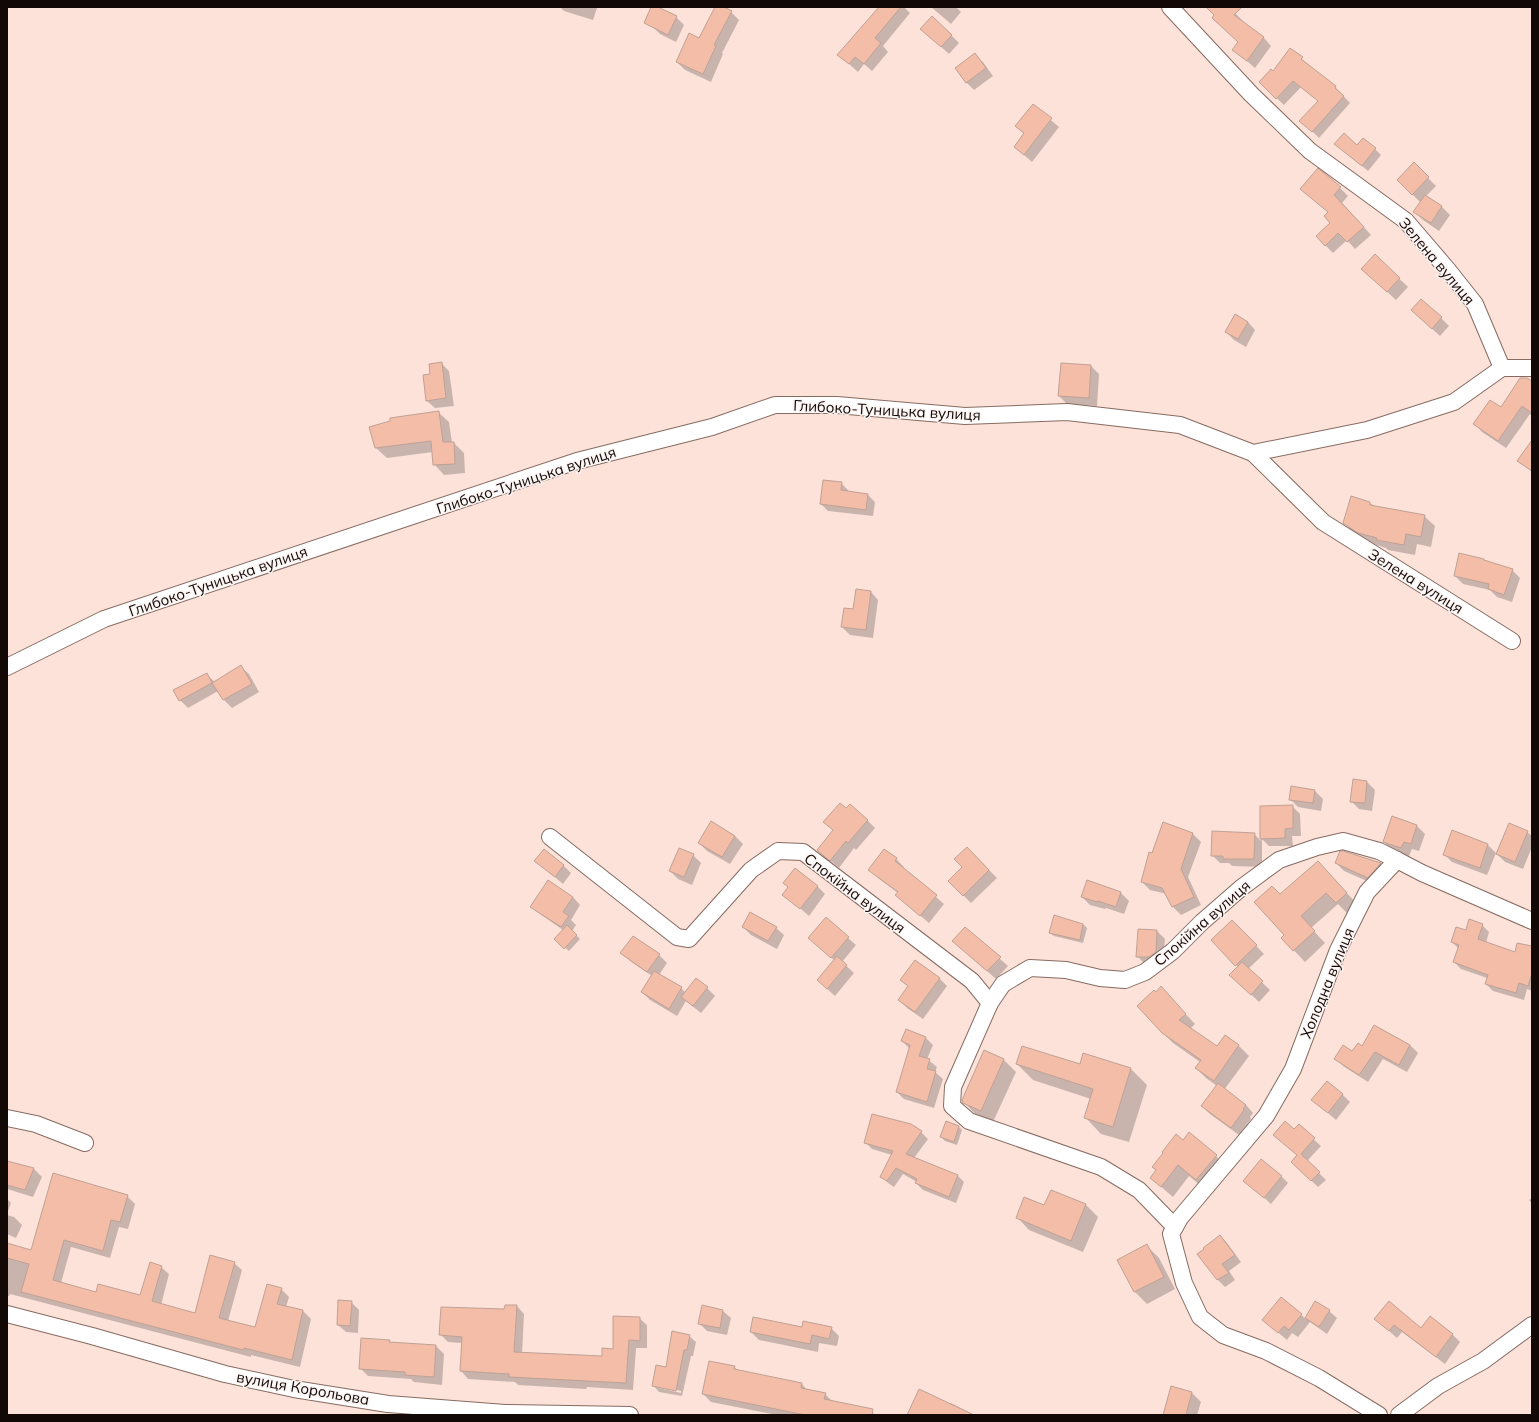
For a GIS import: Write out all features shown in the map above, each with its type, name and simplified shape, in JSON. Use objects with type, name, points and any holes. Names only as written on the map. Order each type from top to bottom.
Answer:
[{"type":"street","name":"Зелена вулиця","points":[[1170,7],[1251,94],[1310,151],[1406,220],[1475,304],[1502,368]]},
{"type":"street","points":[[1252,453],[1367,430],[1454,402],[1502,368],[1532,368]]},
{"type":"street","name":"Глибоко-Туницька вулиця","points":[[7,668],[104,619],[577,461],[712,426],[775,405],[837,405],[965,416],[1067,412]]},
{"type":"street","name":"Зелена вулиця","points":[[1067,412],[1180,425],[1252,453],[1323,522],[1512,641]]},
{"type":"street","name":"Спокійна вулиця","points":[[550,836],[677,937],[689,939],[751,870],[778,851],[803,852],[972,981],[990,1003]]},
{"type":"street","name":"Спокійна вулиця","points":[[1175,1227],[1140,1190],[1102,1167],[969,1121],[952,1106],[953,1087],[990,1003],[1003,984],[1030,968],[1066,970],[1100,978],[1125,980],[1144,972],[1173,951],[1202,922],[1241,888],[1280,860],[1302,852],[1343,840],[1379,851],[1397,860]]},
{"type":"street","points":[[1397,860],[1436,879],[1532,921]]},
{"type":"street","name":"Холодна вулиця","points":[[1175,1227],[1180,1218],[1266,1116],[1293,1069],[1338,950],[1367,892],[1397,860]]},
{"type":"street","points":[[7,1118],[36,1124],[85,1143]]},
{"type":"street","points":[[1175,1227],[1171,1234],[1184,1283],[1200,1317],[1223,1335],[1266,1351],[1360,1402],[1378,1415]]},
{"type":"street","name":"вулиця Корольова","points":[[7,1314],[92,1336],[225,1374],[294,1389],[388,1404],[497,1412],[630,1415]]},
{"type":"street","points":[[1398,1415],[1438,1386],[1483,1361],[1532,1325]]},
{"type":"building","points":[[651,7],[658,7],[677,16],[668,35],[644,23]]},
{"type":"building","points":[[715,7],[724,7],[732,11],[714,45],[716,46],[703,74],[676,62],[689,33],[699,38]]},
{"type":"building","points":[[879,7],[901,7],[875,38],[881,43],[864,64],[855,57],[849,64],[837,55]]},
{"type":"building","points":[[1206,7],[1242,7],[1234,15],[1264,37],[1247,61],[1232,50],[1238,42],[1212,18],[1214,15]]},
{"type":"building","points":[[932,16],[952,35],[941,47],[920,29]]},
{"type":"building","points":[[1290,48],[1303,57],[1301,59],[1336,86],[1335,88],[1344,96],[1312,132],[1299,121],[1318,101],[1293,81],[1276,99],[1259,82],[1271,69],[1273,71]]},
{"type":"building","points":[[975,53],[986,68],[966,83],[955,68]]},
{"type":"building","points":[[1033,104],[1052,118],[1024,155],[1014,147],[1024,133],[1015,126]]},
{"type":"building","points":[[1344,133],[1357,145],[1363,138],[1376,148],[1362,166],[1334,144]]},
{"type":"building","points":[[1414,162],[1429,177],[1412,195],[1397,180]]},
{"type":"building","points":[[1318,168],[1341,187],[1334,195],[1364,227],[1347,242],[1338,233],[1325,246],[1316,236],[1330,223],[1324,216],[1328,212],[1300,189]]},
{"type":"building","points":[[1425,195],[1442,206],[1431,223],[1413,212]]},
{"type":"building","points":[[1375,254],[1400,278],[1387,292],[1361,269]]},
{"type":"building","points":[[1421,299],[1442,317],[1432,329],[1411,310]]},
{"type":"building","points":[[1235,314],[1248,322],[1238,339],[1225,332]]},
{"type":"building","points":[[442,362],[446,398],[426,401],[423,375],[430,374],[429,364]]},
{"type":"building","points":[[1061,363],[1091,365],[1089,398],[1058,396]]},
{"type":"building","points":[[1520,378],[1527,378],[1532,381],[1532,413],[1522,406],[1498,441],[1473,424],[1490,400],[1501,407]]},
{"type":"building","points":[[439,411],[443,442],[454,442],[455,464],[433,465],[431,441],[375,448],[369,427],[390,421],[390,418]]},
{"type":"building","points":[[1532,440],[1532,471],[1517,461]]},
{"type":"building","points":[[823,480],[842,482],[841,490],[868,494],[866,510],[820,504]]},
{"type":"building","points":[[1351,496],[1370,502],[1370,505],[1425,515],[1421,537],[1406,534],[1404,545],[1376,540],[1377,538],[1358,533],[1343,523]]},
{"type":"building","points":[[1459,553],[1484,559],[1513,569],[1504,595],[1488,589],[1489,584],[1454,576]]},
{"type":"building","points":[[856,589],[871,591],[866,630],[841,627],[844,608],[853,609]]},
{"type":"building","points":[[241,665],[252,684],[223,700],[212,683]]},
{"type":"building","points":[[207,673],[212,683],[179,701],[173,690]]},
{"type":"building","points":[[1353,779],[1367,781],[1365,803],[1350,802]]},
{"type":"building","points":[[1291,786],[1315,790],[1313,803],[1289,800]]},
{"type":"building","points":[[840,803],[846,808],[850,804],[868,820],[848,843],[846,841],[830,861],[817,850],[833,830],[823,822]]},
{"type":"building","points":[[1293,805],[1293,828],[1285,829],[1285,838],[1260,839],[1260,806]]},
{"type":"building","points":[[1392,816],[1417,825],[1411,844],[1404,842],[1401,848],[1383,842]]},
{"type":"building","points":[[711,821],[735,836],[722,857],[698,843]]},
{"type":"building","points":[[1163,822],[1193,833],[1181,869],[1194,897],[1172,907],[1162,888],[1141,882],[1149,852],[1152,853]]},
{"type":"building","points":[[1509,823],[1528,831],[1515,862],[1496,854]]},
{"type":"building","points":[[1452,830],[1488,844],[1480,868],[1443,855]]},
{"type":"building","points":[[1212,831],[1255,833],[1254,859],[1223,859],[1223,856],[1211,856]]},
{"type":"building","points":[[967,847],[989,870],[963,896],[948,881],[962,867],[954,859]]},
{"type":"building","points":[[679,848],[694,854],[684,877],[669,871]]},
{"type":"building","points":[[544,849],[564,865],[555,877],[534,861]]},
{"type":"building","points":[[884,849],[897,858],[895,861],[937,895],[920,916],[895,895],[898,892],[868,870]]},
{"type":"building","points":[[1340,851],[1381,863],[1368,878],[1335,863]]},
{"type":"building","points":[[1318,861],[1347,893],[1336,903],[1326,893],[1301,916],[1315,931],[1293,951],[1281,938],[1284,935],[1254,902],[1272,886],[1280,894]]},
{"type":"building","points":[[795,868],[818,886],[800,909],[782,895],[788,887],[783,883]]},
{"type":"building","points":[[548,880],[573,897],[563,912],[569,916],[561,927],[530,907]]},
{"type":"building","points":[[1087,880],[1121,892],[1116,907],[1081,897]]},
{"type":"building","points":[[750,912],[777,927],[768,941],[742,927]]},
{"type":"building","points":[[1054,915],[1083,924],[1080,940],[1049,933]]},
{"type":"building","points":[[826,917],[849,937],[831,958],[808,938]]},
{"type":"building","points":[[1469,919],[1483,924],[1478,939],[1515,952],[1517,943],[1532,946],[1532,973],[1528,986],[1519,983],[1516,993],[1485,984],[1488,975],[1453,962],[1459,945],[1451,942],[1456,927],[1466,930]]},
{"type":"building","points":[[1232,920],[1257,945],[1235,966],[1211,940]]},
{"type":"building","points":[[567,925],[577,935],[564,949],[554,939]]},
{"type":"building","points":[[965,927],[1001,957],[987,971],[952,941]]},
{"type":"building","points":[[1138,929],[1157,930],[1156,952],[1149,957],[1136,957]]},
{"type":"building","points":[[633,936],[660,954],[647,972],[620,953]]},
{"type":"building","points":[[837,956],[847,965],[827,989],[817,980]]},
{"type":"building","points":[[915,960],[940,978],[915,1012],[898,1000],[908,986],[900,980]]},
{"type":"building","points":[[1242,962],[1263,981],[1251,995],[1229,975]]},
{"type":"building","points":[[654,971],[682,987],[669,1009],[641,992]]},
{"type":"building","points":[[696,978],[708,987],[693,1006],[681,997]]},
{"type":"building","points":[[1161,986],[1186,1014],[1179,1020],[1217,1046],[1225,1035],[1239,1045],[1214,1081],[1195,1068],[1201,1060],[1162,1033],[1137,1006],[1154,990],[1156,992]]},
{"type":"building","points":[[1374,1025],[1410,1045],[1399,1065],[1375,1052],[1359,1075],[1334,1059],[1343,1045],[1352,1051],[1358,1043],[1362,1046]]},
{"type":"building","points":[[906,1029],[926,1037],[919,1056],[930,1059],[927,1069],[936,1071],[927,1102],[896,1092],[910,1045],[901,1041]]},
{"type":"building","points":[[1022,1046],[1080,1064],[1083,1053],[1131,1068],[1113,1127],[1084,1118],[1093,1089],[1016,1064]]},
{"type":"building","points":[[984,1050],[1004,1059],[981,1111],[963,1103],[962,1100]]},
{"type":"building","points":[[1327,1081],[1343,1094],[1328,1113],[1311,1100]]},
{"type":"building","points":[[1218,1083],[1246,1105],[1231,1128],[1201,1106]]},
{"type":"building","points":[[872,1114],[911,1124],[922,1131],[906,1154],[958,1175],[949,1197],[915,1183],[917,1179],[896,1168],[887,1181],[880,1177],[893,1151],[864,1143]]},
{"type":"building","points":[[946,1121],[959,1126],[954,1142],[940,1137]]},
{"type":"building","points":[[1285,1121],[1294,1129],[1299,1124],[1315,1138],[1301,1154],[1320,1172],[1311,1181],[1291,1162],[1297,1155],[1273,1135]]},
{"type":"building","points":[[1189,1132],[1217,1155],[1196,1180],[1178,1165],[1161,1187],[1150,1178],[1156,1170],[1152,1167],[1176,1134],[1183,1140]]},
{"type":"building","points":[[1261,1159],[1282,1176],[1264,1198],[1243,1181]]},
{"type":"building","points":[[7,1161],[34,1168],[25,1190],[7,1185]]},
{"type":"building","points":[[53,1173],[128,1195],[120,1222],[111,1220],[103,1251],[64,1240],[53,1280],[96,1292],[98,1284],[140,1295],[150,1262],[162,1266],[152,1301],[195,1313],[210,1255],[235,1262],[219,1318],[255,1327],[267,1284],[282,1288],[277,1304],[303,1310],[292,1360],[244,1348],[243,1350],[21,1292],[29,1264],[7,1258],[7,1243],[31,1250]]},
{"type":"building","points":[[1051,1190],[1086,1204],[1071,1241],[1016,1218],[1024,1197],[1044,1205]]},
{"type":"building","points":[[1220,1235],[1235,1255],[1222,1264],[1229,1273],[1217,1280],[1197,1254]]},
{"type":"building","points":[[1147,1244],[1164,1277],[1134,1292],[1117,1260]]},
{"type":"building","points":[[1281,1297],[1302,1314],[1289,1330],[1284,1326],[1278,1333],[1262,1320]]},
{"type":"building","points":[[338,1300],[352,1301],[350,1326],[337,1325]]},
{"type":"building","points":[[1315,1301],[1330,1310],[1319,1327],[1305,1318]]},
{"type":"building","points":[[1389,1301],[1421,1328],[1430,1316],[1453,1334],[1436,1357],[1394,1325],[1389,1331],[1374,1319]]},
{"type":"building","points":[[505,1305],[517,1305],[514,1352],[602,1356],[602,1348],[613,1349],[613,1316],[640,1317],[640,1341],[629,1340],[626,1383],[509,1377],[509,1374],[460,1371],[462,1337],[439,1335],[441,1307],[504,1309]]},
{"type":"building","points":[[702,1305],[723,1310],[720,1328],[698,1324]]},
{"type":"building","points":[[753,1317],[802,1327],[803,1321],[832,1327],[829,1339],[812,1335],[810,1344],[750,1332]]},
{"type":"building","points":[[672,1331],[690,1335],[687,1350],[684,1350],[676,1391],[652,1386],[656,1365],[666,1367]]},
{"type":"building","points":[[361,1338],[390,1340],[389,1342],[436,1345],[434,1377],[405,1375],[405,1372],[359,1369]]},
{"type":"building","points":[[709,1361],[735,1366],[734,1369],[802,1383],[801,1388],[826,1393],[824,1399],[873,1409],[872,1415],[805,1415],[702,1394]]},
{"type":"building","points":[[1171,1386],[1192,1392],[1186,1415],[1163,1415]]},
{"type":"building","points":[[919,1389],[974,1415],[907,1415]]}]
